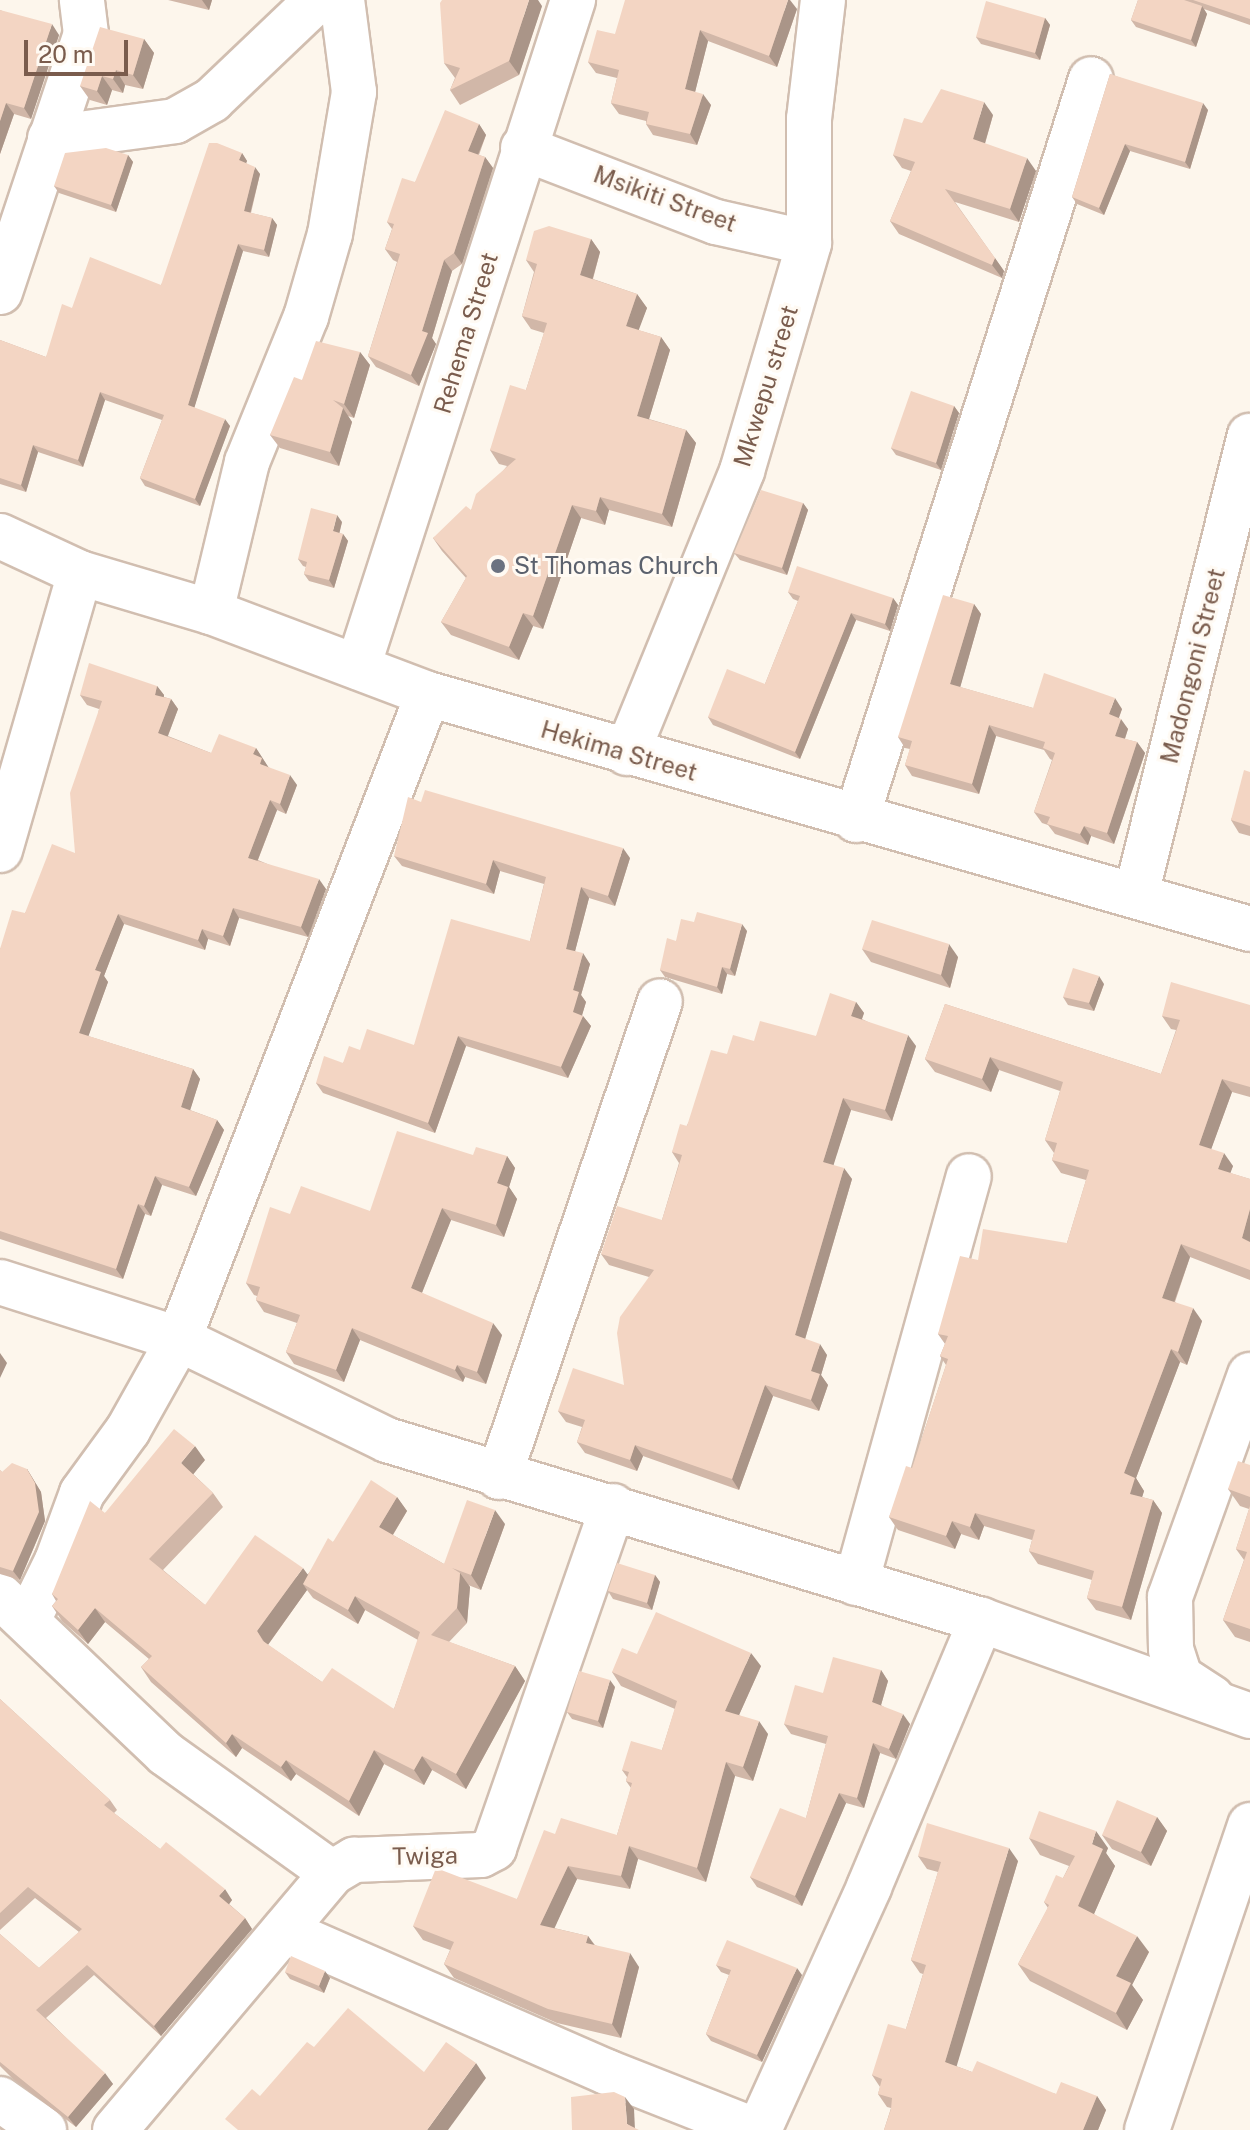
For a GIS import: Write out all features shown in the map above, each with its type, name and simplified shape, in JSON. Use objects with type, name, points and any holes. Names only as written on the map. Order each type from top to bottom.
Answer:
[{"type":"street","points":[[0,292],[86,34],[82,0]]},
{"type":"street","points":[[50,138],[175,121],[212,100],[317,0]]},
{"type":"street","points":[[211,612],[247,462],[306,317],[330,234],[354,92],[342,0]]},
{"type":"street","name":"Rehema Street","points":[[358,667],[573,0]]},
{"type":"street","name":"Mkwepu street","points":[[627,753],[742,471],[809,243],[809,119],[823,0]]},
{"type":"street","points":[[856,820],[1091,79]]},
{"type":"street","name":"Msikiti Street","points":[[523,148],[716,222],[809,243]]},
{"type":"street","name":"Madongoni Street","points":[[1136,895],[1250,436]]},
{"type":"street","name":"Hekima Street","points":[[0,536],[80,573],[211,612],[428,694],[856,820],[1250,929]]},
{"type":"street","points":[[0,850],[80,573]]},
{"type":"street","points":[[332,1873],[166,1754],[14,1608],[82,1493],[128,1430],[179,1339],[428,694]]},
{"type":"street","points":[[499,1477],[660,1001]]},
{"type":"street","points":[[856,1583],[969,1176]]},
{"type":"street","points":[[0,1282],[179,1339],[387,1440],[499,1477],[613,1506],[981,1620],[1243,1718]]},
{"type":"street","points":[[1243,1718],[1180,1677],[1171,1650],[1170,1597],[1250,1375]]},
{"type":"street","name":"Twiga","points":[[115,2130],[332,1873],[354,1860],[481,1855],[494,1848],[613,1506]]},
{"type":"street","points":[[284,1931],[607,2072],[756,2130],[981,1620]]},
{"type":"street","points":[[1147,2130],[1250,1825]]},
{"type":"street","points":[[0,2099],[44,2130]]},
{"type":"building","points":[[442,0],[529,0],[509,61],[450,90],[460,68],[444,63]]},
{"type":"building","points":[[625,0],[788,0],[769,56],[700,30],[685,89],[703,94],[690,134],[646,124],[649,112],[611,103],[619,70],[588,62],[597,30],[615,34]]},
{"type":"building","points":[[1138,0],[1184,0],[1202,6],[1191,40],[1131,20]]},
{"type":"building","points":[[1193,0],[1250,0],[1250,19]]},
{"type":"building","points":[[986,1],[1045,18],[1035,53],[976,37]]},
{"type":"building","points":[[0,10],[52,24],[24,108],[6,103],[0,121]]},
{"type":"building","points":[[100,27],[144,39],[133,75],[116,70],[113,79],[102,76],[97,91],[80,86]]},
{"type":"building","points":[[1110,74],[1203,103],[1185,162],[1125,144],[1099,208],[1072,197]]},
{"type":"building","points":[[941,89],[984,102],[973,139],[1027,158],[1010,209],[945,189],[995,258],[992,265],[890,221],[915,162],[893,155],[904,118],[922,123]]},
{"type":"building","points":[[445,110],[479,124],[468,151],[485,157],[454,253],[444,260],[422,331],[428,333],[411,375],[368,356],[400,254],[385,249],[394,224],[387,222],[402,178],[415,182]]},
{"type":"building","points":[[209,143],[242,153],[239,160],[255,167],[244,211],[272,218],[264,250],[238,244],[188,405],[225,419],[195,499],[140,478],[164,415],[100,392],[78,460],[33,445],[21,485],[0,478],[0,340],[46,357],[62,304],[72,308],[90,257],[161,285]]},
{"type":"building","points":[[106,148],[128,155],[111,205],[54,186],[65,153]]},
{"type":"building","points":[[549,226],[591,239],[580,275],[637,294],[626,326],[661,337],[637,416],[686,430],[662,514],[600,497],[596,511],[572,505],[533,616],[523,613],[509,647],[441,622],[467,576],[433,538],[466,506],[471,510],[476,494],[516,459],[490,450],[510,385],[526,390],[547,323],[522,316],[537,264],[526,260],[534,231]]},
{"type":"building","points":[[316,341],[360,352],[344,404],[333,400],[343,408],[330,452],[270,435],[294,377],[302,380]]},
{"type":"building","points":[[911,391],[954,406],[936,463],[891,448]]},
{"type":"building","points":[[761,490],[803,503],[782,568],[734,553]]},
{"type":"building","points":[[311,508],[337,515],[333,531],[343,534],[329,580],[304,574],[307,562],[298,559]]},
{"type":"building","points":[[797,566],[893,598],[885,624],[851,613],[795,752],[708,717],[727,669],[765,684],[800,596],[788,592]]},
{"type":"building","points":[[943,595],[974,604],[950,684],[1033,708],[1044,673],[1115,698],[1109,714],[1121,719],[1115,736],[1137,742],[1107,833],[1084,826],[1080,834],[1047,824],[1050,817],[1034,812],[1055,753],[1043,748],[1045,742],[989,725],[972,784],[905,765],[912,741],[898,737]]},
{"type":"building","points":[[89,663],[157,686],[155,695],[171,699],[158,733],[211,753],[219,734],[256,748],[253,754],[262,758],[260,764],[290,775],[280,804],[270,800],[248,858],[319,879],[301,927],[233,908],[223,936],[202,929],[198,940],[118,914],[95,970],[101,972],[79,1033],[193,1069],[181,1107],[217,1120],[189,1187],[155,1176],[144,1206],[138,1204],[116,1269],[0,1231],[0,949],[12,910],[25,913],[52,844],[75,853],[70,793],[102,701],[80,695]]},
{"type":"building","points":[[1244,770],[1250,772],[1250,826],[1231,820]]},
{"type":"building","points":[[425,790],[623,848],[608,896],[581,887],[566,949],[583,953],[573,990],[579,992],[573,1012],[583,1016],[561,1067],[458,1036],[428,1123],[316,1083],[324,1056],[343,1063],[349,1046],[360,1050],[367,1029],[414,1045],[451,919],[530,941],[546,877],[493,860],[486,884],[394,856],[408,797],[421,802]]},
{"type":"building","points":[[697,912],[742,924],[730,969],[722,967],[717,987],[660,970],[667,938],[676,941],[681,919],[694,922]]},
{"type":"building","points":[[872,920],[949,944],[941,975],[862,949]]},
{"type":"building","points":[[1073,968],[1099,976],[1089,1003],[1063,997]]},
{"type":"building","points":[[1171,982],[1250,1005],[1250,1087],[1222,1079],[1199,1145],[1224,1153],[1218,1169],[1250,1179],[1250,1209],[1242,1238],[1250,1242],[1250,1270],[1181,1244],[1162,1298],[1193,1308],[1178,1352],[1171,1349],[1124,1473],[1135,1478],[1130,1494],[1153,1500],[1122,1607],[1087,1598],[1094,1571],[1029,1551],[1035,1530],[975,1513],[970,1527],[952,1521],[946,1536],[889,1517],[906,1466],[912,1468],[948,1359],[940,1356],[948,1336],[938,1334],[960,1256],[978,1260],[983,1229],[1067,1243],[1089,1170],[1052,1160],[1057,1143],[1045,1140],[1063,1082],[990,1057],[982,1079],[925,1059],[945,1004],[1161,1074],[1180,1020],[1162,1016]]},
{"type":"building","points":[[830,993],[856,1002],[851,1016],[908,1035],[885,1110],[843,1098],[823,1162],[844,1168],[795,1335],[820,1344],[811,1371],[820,1374],[811,1400],[765,1385],[732,1479],[635,1445],[630,1460],[577,1442],[585,1420],[558,1411],[573,1368],[624,1385],[617,1333],[620,1317],[654,1270],[601,1254],[617,1206],[662,1220],[682,1155],[672,1152],[680,1124],[687,1126],[711,1050],[727,1054],[733,1035],[754,1041],[760,1021],[816,1036]]},
{"type":"building","points":[[397,1131],[473,1155],[476,1147],[507,1156],[497,1183],[508,1187],[496,1225],[442,1208],[411,1288],[493,1323],[477,1372],[457,1365],[455,1370],[352,1328],[336,1370],[286,1352],[300,1315],[256,1300],[260,1287],[246,1283],[270,1207],[290,1214],[301,1186],[370,1211]]},
{"type":"building","points":[[174,1429],[195,1446],[181,1463],[213,1493],[149,1559],[205,1605],[255,1535],[303,1568],[257,1631],[263,1641],[322,1682],[332,1668],[394,1709],[420,1632],[355,1596],[348,1610],[303,1584],[328,1538],[333,1542],[371,1480],[397,1497],[379,1527],[444,1564],[467,1500],[495,1510],[471,1575],[452,1568],[460,1573],[457,1608],[431,1635],[515,1666],[456,1774],[422,1756],[414,1770],[374,1750],[349,1801],[286,1760],[281,1767],[232,1734],[226,1743],[141,1667],[152,1656],[95,1608],[78,1630],[52,1606],[58,1599],[52,1594],[90,1501],[105,1513]]},
{"type":"building","points":[[1238,1461],[1250,1465],[1250,1497],[1228,1489]]},
{"type":"building","points":[[12,1463],[27,1469],[35,1483],[39,1512],[13,1571],[0,1567],[0,1470],[2,1472]]},
{"type":"building","points":[[1250,1506],[1250,1629],[1223,1620],[1247,1552],[1236,1549]]},
{"type":"building","points":[[617,1563],[655,1575],[647,1603],[608,1591]]},
{"type":"building","points":[[656,1612],[751,1653],[725,1711],[759,1721],[743,1767],[726,1762],[697,1868],[629,1846],[621,1876],[568,1866],[540,1925],[588,1936],[586,1943],[630,1953],[612,2024],[548,2009],[444,1964],[454,1942],[413,1926],[436,1868],[517,1899],[544,1830],[555,1834],[561,1818],[617,1835],[632,1783],[626,1781],[629,1772],[622,1770],[631,1741],[662,1750],[677,1701],[612,1672],[622,1648],[637,1654]]},
{"type":"building","points":[[833,1657],[881,1670],[872,1702],[903,1714],[889,1749],[873,1743],[857,1798],[839,1793],[795,1896],[750,1877],[780,1808],[806,1818],[828,1736],[784,1724],[795,1685],[823,1693]]},
{"type":"building","points":[[579,1671],[610,1680],[598,1721],[567,1712]]},
{"type":"building","points":[[0,1699],[110,1800],[104,1805],[160,1849],[166,1842],[225,1889],[219,1896],[245,1918],[154,2026],[87,1965],[36,2010],[105,2073],[68,2117],[0,2062],[0,1934],[39,1968],[82,1929],[28,1887],[0,1913]]},
{"type":"building","points":[[1117,1800],[1157,1817],[1141,1852],[1102,1835]]},
{"type":"building","points":[[1039,1811],[1096,1831],[1092,1844],[1103,1849],[1078,1906],[1137,1936],[1116,1976],[1131,1983],[1116,2013],[1018,1964],[1049,1905],[1044,1902],[1056,1875],[1063,1878],[1075,1856],[1029,1838]]},
{"type":"building","points":[[927,1823],[1009,1848],[945,2062],[972,2072],[977,2061],[1056,2094],[1061,2082],[1097,2096],[1083,2130],[884,2130],[892,2098],[878,2094],[882,2079],[872,2075],[888,2024],[906,2029],[926,1965],[911,1960],[941,1862],[918,1856]]},
{"type":"building","points":[[727,1940],[797,1968],[757,2055],[706,2034],[731,1970],[716,1965]]},
{"type":"building","points":[[291,1956],[325,1971],[319,1986],[285,1972]]},
{"type":"building","points":[[348,2008],[424,2072],[446,2042],[476,2063],[427,2130],[238,2130],[225,2119],[252,2089],[260,2096],[307,2042],[314,2047]]},
{"type":"building","points":[[614,2092],[625,2097],[627,2124],[639,2130],[572,2130],[571,2097]]},
{"type":"place","name":"St Thomas Church","points":[[498,566]]}]
